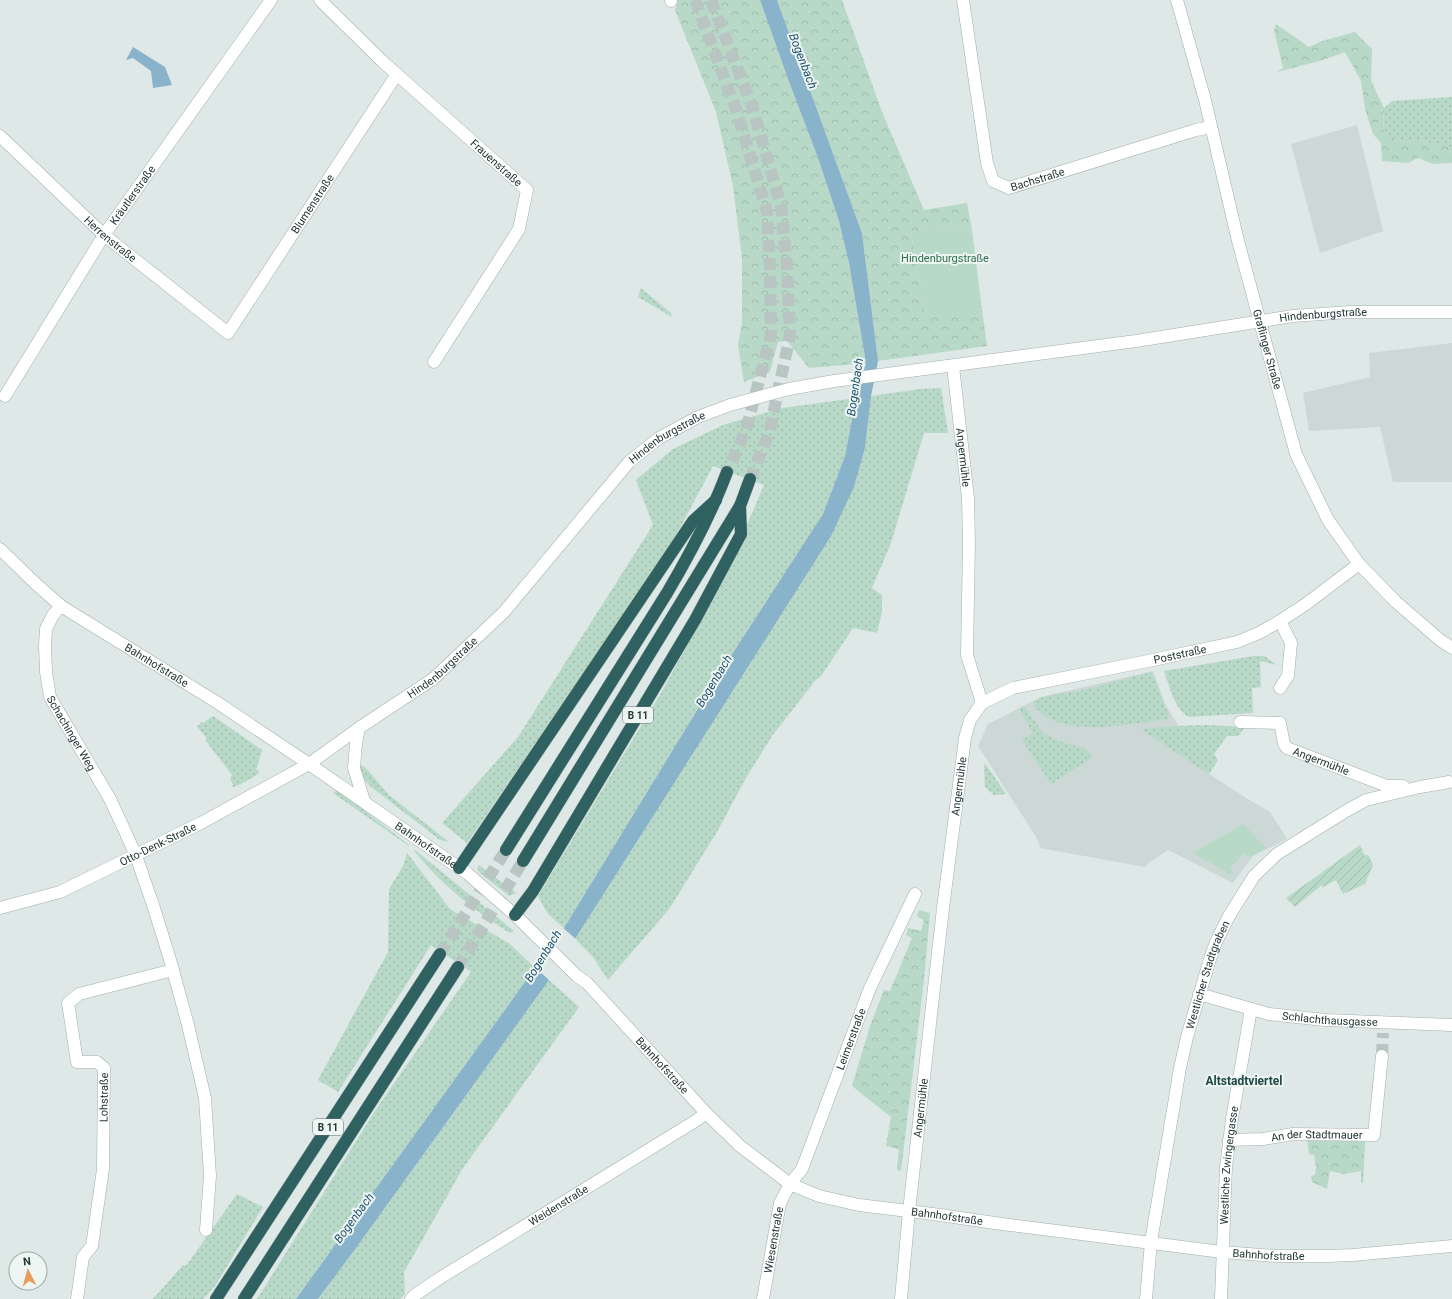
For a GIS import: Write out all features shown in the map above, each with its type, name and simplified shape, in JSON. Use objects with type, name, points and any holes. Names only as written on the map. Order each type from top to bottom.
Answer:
[{"type":"highway","points":[[506,850],[667,594],[692,551],[716,500],[727,472]]},
{"type":"highway","name":"B 11","points":[[524,861],[740,506],[750,479]]},
{"type":"highway","points":[[459,868],[694,521],[716,500]]},
{"type":"highway","name":"B 11","points":[[515,915],[533,891],[695,620],[741,534],[740,506]]},
{"type":"highway","name":"B 11","points":[[216,1299],[440,954]]},
{"type":"highway","name":"B 11","points":[[244,1299],[458,967]]},
{"type":"street","name":"Kräutlerstraße","points":[[5,396],[104,235],[271,0]]},
{"type":"street","name":"Frauenstraße","points":[[320,0],[397,74],[527,190],[519,229],[434,362]]},
{"type":"street","name":"Bachstraße","points":[[963,0],[987,163],[993,181],[1009,188],[1211,126]]},
{"type":"street","name":"Graflinger Straße","points":[[1177,0],[1211,126],[1238,241],[1296,454],[1328,520],[1359,564],[1396,602],[1440,640],[1452,648]]},
{"type":"street","name":"Blumenstraße","points":[[228,333],[397,74]]},
{"type":"street","name":"Herrenstraße","points":[[0,136],[104,235],[228,333]]},
{"type":"street","name":"Hindenburgstraße","points":[[309,764],[359,728],[433,679],[504,612],[629,462],[659,438],[698,417],[730,405],[789,389],[834,381],[1136,341],[1293,316],[1350,312],[1452,312]]},
{"type":"street","name":"Angermühle","points":[[901,1299],[909,1211],[943,908],[965,738],[970,720],[982,703],[967,655],[969,559],[968,498],[953,366]]},
{"type":"street","name":"Bahnhofstraße","points":[[0,550],[61,606],[218,703],[459,868],[515,915],[590,987],[706,1113],[740,1146],[790,1184],[819,1196],[853,1204],[1222,1252],[1276,1256],[1334,1255],[1452,1246]]},
{"type":"street","name":"Poststraße","points":[[982,703],[1013,688],[1146,662],[1237,642],[1259,633],[1280,621],[1306,604],[1359,564]]},
{"type":"street","name":"Schachinger Weg","points":[[61,606],[53,615],[46,629],[46,672],[50,697],[110,799],[136,856]]},
{"type":"street","points":[[1280,621],[1292,643],[1288,676],[1280,688]]},
{"type":"street","name":"Angermühle","points":[[1240,722],[1280,723],[1284,744],[1287,748],[1386,786],[1420,787]]},
{"type":"street","points":[[359,728],[354,768],[364,802]]},
{"type":"street","name":"Otto-Denk-Straße","points":[[0,908],[60,892],[202,823],[309,764]]},
{"type":"street","name":"Westlicher Stadtgraben","points":[[1146,1299],[1151,1242],[1180,1068],[1187,1037],[1204,996],[1216,942],[1229,916],[1254,876],[1277,854],[1366,800],[1420,787],[1451,782]]},
{"type":"street","points":[[136,856],[173,970],[205,1098],[210,1176],[206,1230]]},
{"type":"street","name":"Leimerstraße","points":[[790,1184],[802,1169],[870,988],[915,894]]},
{"type":"street","name":"Lohstraße","points":[[77,1299],[83,1257],[92,1246],[103,1169],[104,1068],[97,1062],[77,1062],[68,1003],[79,994],[173,970]]},
{"type":"street","name":"Schlachthausgasse","points":[[1204,996],[1269,1014],[1383,1028],[1452,1025]]},
{"type":"street","name":"Westliche Zwingergasse","points":[[1221,1299],[1226,1167],[1229,1140],[1251,1009]]},
{"type":"street","name":"An der Stadtmauer","points":[[1229,1140],[1293,1134],[1374,1135],[1382,1056]]},
{"type":"street","name":"Weidenstraße","points":[[411,1299],[440,1278],[697,1120],[706,1113]]},
{"type":"street","name":"Wiesenstraße","points":[[763,1299],[780,1203],[790,1184]]},
{"type":"shaded area","points":[[1357,125],[1383,231],[1320,253],[1291,144]]},
{"type":"shaded area","points":[[1452,343],[1452,482],[1393,482],[1380,427],[1309,431],[1303,393],[1370,377],[1369,353]]},
{"type":"shaded area","points":[[1153,671],[1166,706],[1209,774],[1270,812],[1287,839],[1253,856],[1233,883],[1168,850],[1147,864],[1145,867],[1040,848],[1038,840],[978,746],[988,724],[1041,697]]},
{"type":"green space","points":[[678,0],[760,0],[818,158],[839,221],[849,263],[866,363],[809,368],[787,341],[778,342],[770,372],[744,382],[738,345],[742,322],[742,259],[733,186],[716,112],[675,10]]},
{"type":"green space","points":[[777,0],[842,0],[882,112],[924,210],[967,203],[972,230],[953,225],[911,232],[926,317],[982,309],[987,346],[878,361],[862,233]]},
{"type":"green space","points":[[1276,24],[1309,47],[1322,41],[1355,32],[1372,49],[1371,81],[1384,108],[1383,133],[1400,142],[1418,140],[1452,148],[1452,163],[1433,164],[1418,158],[1408,163],[1382,161],[1381,143],[1373,134],[1365,109],[1361,81],[1345,52],[1323,60],[1277,72],[1283,68],[1274,30]]},
{"type":"green space","points":[[1452,97],[1452,148],[1418,140],[1400,142],[1383,133],[1384,108],[1392,101]]},
{"type":"green space","name":"Hindenburgstraße","points":[[953,225],[972,230],[982,309],[926,318],[911,232]]},
{"type":"green space","points":[[641,288],[671,313],[672,317],[638,297]]},
{"type":"green space","points":[[941,388],[948,433],[924,433],[891,543],[872,588],[882,595],[882,612],[877,633],[853,628],[821,676],[815,681],[772,736],[746,778],[718,830],[670,908],[608,980],[593,957],[575,939],[695,749],[854,487],[865,448],[871,396],[920,389]]},
{"type":"green space","points":[[856,398],[845,456],[823,514],[718,676],[564,928],[548,914],[538,896],[661,693],[726,574],[764,485],[713,466],[666,554],[467,843],[442,823],[518,737],[653,525],[636,480],[673,449],[723,425],[782,408]]},
{"type":"green space","points":[[1254,656],[1264,656],[1277,665],[1260,661],[1261,687],[1252,688],[1253,713],[1189,717],[1176,703],[1164,671]]},
{"type":"green space","points":[[1152,672],[1165,707],[1169,713],[1167,719],[1124,725],[1092,727],[1077,726],[1063,724],[1050,719],[1035,708],[1034,701],[1046,696],[1083,690]]},
{"type":"green space","points":[[1024,706],[1044,734],[1065,743],[1084,748],[1093,757],[1051,784],[1022,740],[1033,733],[1019,708]]},
{"type":"green space","points":[[213,716],[262,750],[256,770],[259,771],[259,773],[234,787],[231,787],[233,785],[230,778],[232,775],[206,741],[206,737],[197,727],[201,722],[203,723]]},
{"type":"green space","points":[[1207,725],[1245,727],[1238,736],[1227,736],[1214,754],[1218,760],[1209,774],[1141,729],[1176,726]]},
{"type":"green space","points":[[985,763],[1006,794],[994,795],[985,787]]},
{"type":"green space","points":[[358,765],[365,767],[389,795],[449,842],[440,840],[370,786],[360,774]]},
{"type":"green space","points":[[339,789],[348,798],[409,846],[333,793]]},
{"type":"green space","points":[[1243,824],[1266,848],[1250,857],[1243,854],[1230,868],[1233,872],[1231,875],[1193,853]]},
{"type":"green space","points":[[1360,845],[1365,856],[1368,854],[1373,865],[1365,884],[1343,894],[1336,880],[1323,887],[1322,885],[1295,907],[1286,898]]},
{"type":"green space","points":[[415,850],[514,931],[510,933],[471,906],[436,875],[414,851]]},
{"type":"green space","points":[[407,853],[450,909],[510,944],[535,968],[296,1299],[257,1299],[375,1111],[471,972],[431,945],[338,1092],[318,1080],[388,952],[389,889],[403,866]]},
{"type":"green space","points":[[479,865],[516,893],[509,896],[479,872],[477,867]]},
{"type":"green space","points":[[919,910],[930,913],[924,980],[901,1171],[897,1170],[899,1149],[886,1146],[891,1117],[852,1086],[870,1026],[884,990],[890,991],[912,938],[906,935],[908,928],[921,931],[924,920],[917,917]]},
{"type":"green space","points":[[549,980],[579,1007],[463,1168],[404,1272],[405,1294],[400,1299],[318,1299],[356,1248]]},
{"type":"green space","points":[[1307,1138],[1365,1142],[1363,1183],[1361,1183],[1361,1171],[1343,1174],[1330,1171],[1327,1189],[1312,1182],[1311,1176],[1315,1175],[1316,1167],[1314,1155],[1309,1154]]},
{"type":"green space","points":[[237,1194],[263,1207],[215,1286],[203,1299],[153,1299],[183,1265],[186,1266]]},
{"type":"water","points":[[760,0],[777,0],[862,233],[878,361],[871,396],[865,448],[854,487],[831,536],[549,980],[318,1299],[296,1299],[564,928],[718,676],[823,514],[845,456],[856,398],[866,363],[849,263],[839,221],[818,158]]},
{"type":"water","points":[[133,47],[165,67],[172,85],[153,88],[151,71],[133,58],[126,60]]},
{"type":"pier","points":[[562,927],[577,940],[550,981],[534,966]]},
{"type":"tunnel","points":[[695,0],[737,112],[767,212],[771,335],[746,430],[727,472]]},
{"type":"tunnel","points":[[711,0],[752,106],[781,206],[787,266],[790,336],[769,433],[750,479]]},
{"type":"tunnel","points":[[440,954],[506,850]]},
{"type":"tunnel","points":[[458,967],[523,861]]},
{"type":"tunnel","points":[[1382,1056],[1383,1033]]},
{"type":"district","name":"Altstadtviertel","points":[[1244,1081]]},
{"type":"water label","name":"Bogenbach","points":[[803,61]]},
{"type":"water label","name":"Bogenbach","points":[[855,387]]},
{"type":"water label","name":"Bogenbach","points":[[714,681]]},
{"type":"water label","name":"Bogenbach","points":[[543,956]]},
{"type":"water label","name":"Bogenbach","points":[[354,1218]]}]
